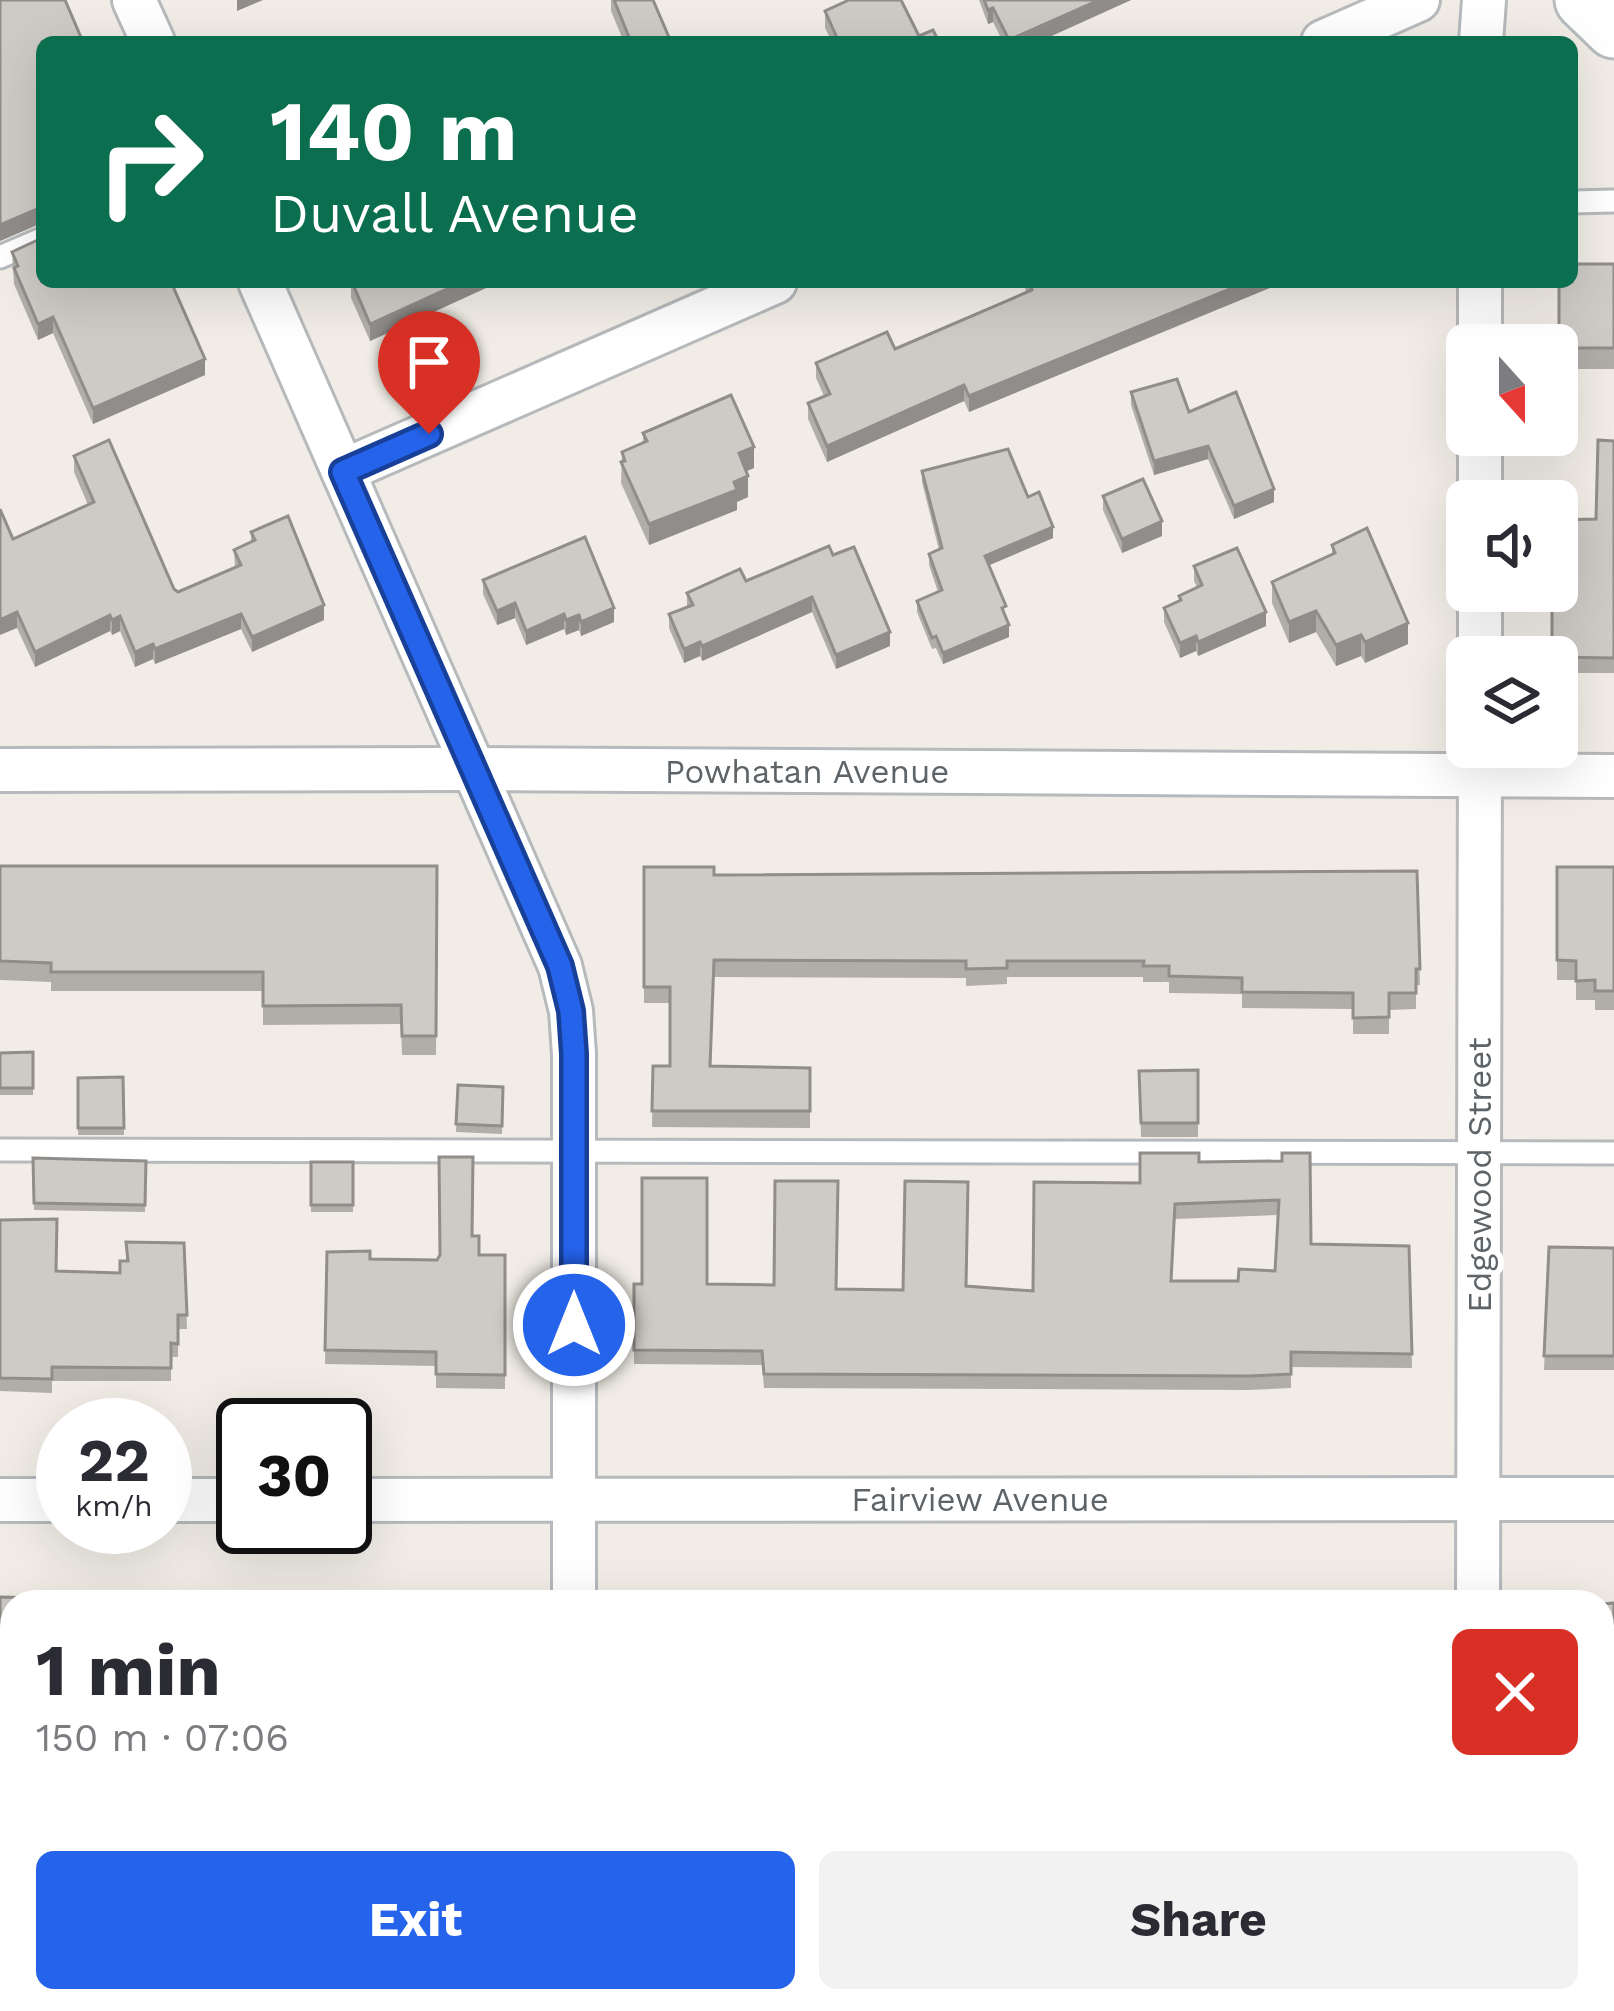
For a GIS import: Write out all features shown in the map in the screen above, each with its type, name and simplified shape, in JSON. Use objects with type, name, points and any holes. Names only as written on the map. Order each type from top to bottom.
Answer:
[{"type":"main road","points":[[1584,0],[1614,29]]},
{"type":"street","points":[[134,0],[150,36]]},
{"type":"street","points":[[1336,36],[1418,0]]},
{"type":"street","points":[[1481,36],[1484,0]]},
{"type":"street","points":[[263,288],[560,966],[571,1011],[574,1590]]},
{"type":"street","points":[[343,472],[761,288]]},
{"type":"street","points":[[1480,288],[1480,324]]},
{"type":"street","name":"Powhatan Avenue","points":[[0,770],[1446,762]]},
{"type":"street","name":"Edgewood Street","points":[[1478,1590],[1480,768]]},
{"type":"street","name":"Powhatan Avenue","points":[[1537,768],[1614,776]]},
{"type":"street","name":"Fairview Avenue","points":[[372,1500],[1614,1498]]},
{"type":"street","points":[[0,1501],[36,1500]]},
{"type":"lane","points":[[1578,202],[1614,201]]},
{"type":"lane","points":[[0,257],[36,242]]},
{"type":"lane","points":[[0,1150],[1614,1153]]},
{"type":"building","points":[[0,0],[65,0],[80,36],[36,36],[36,209],[0,225]]},
{"type":"building","points":[[614,0],[653,0],[668,36],[629,36]]},
{"type":"building","points":[[849,0],[901,0],[919,36],[836,36],[825,11]]},
{"type":"building","points":[[984,0],[1099,0],[1018,36],[1007,36],[993,8],[988,10]]},
{"type":"building","points":[[36,241],[36,288],[174,288],[205,359],[93,408],[53,317],[38,324],[12,252]]},
{"type":"building","points":[[1578,264],[1614,264],[1614,348],[1578,348],[1578,324],[1559,324],[1559,288],[1578,288]]},
{"type":"building","points":[[355,288],[449,288],[370,324]]},
{"type":"building","points":[[1232,288],[969,396],[964,385],[827,446],[808,403],[830,394],[816,363],[887,332],[895,349],[1032,290]]},
{"type":"building","points":[[1177,379],[1189,412],[1236,392],[1274,489],[1234,506],[1208,446],[1154,461],[1131,392]]},
{"type":"building","points":[[731,395],[754,447],[739,453],[748,476],[734,482],[737,490],[649,524],[621,462],[625,461],[622,452],[647,441],[643,433]]},
{"type":"building","points":[[109,440],[174,589],[178,592],[241,565],[234,550],[255,540],[251,532],[288,516],[324,605],[252,637],[241,614],[155,649],[153,644],[135,652],[120,616],[112,620],[110,615],[35,652],[17,612],[0,620],[0,509],[13,539],[94,502],[74,456]]},
{"type":"building","points":[[1598,440],[1614,441],[1614,658],[1578,657],[1578,636],[1552,636],[1552,612],[1578,612],[1578,519],[1596,519]]},
{"type":"building","points":[[1008,449],[1028,497],[1039,492],[1053,527],[985,556],[1009,625],[943,653],[917,601],[942,590],[929,554],[942,548],[922,471]]},
{"type":"building","points":[[1143,479],[1162,521],[1122,539],[1103,496]]},
{"type":"building","points":[[1367,528],[1408,623],[1365,642],[1361,635],[1336,645],[1316,611],[1289,622],[1272,582],[1335,553],[1332,545]]},
{"type":"building","points":[[585,537],[614,608],[581,622],[579,615],[566,620],[564,614],[526,631],[515,603],[497,611],[483,580]]},
{"type":"building","points":[[829,546],[833,555],[854,547],[890,632],[836,655],[812,597],[702,646],[700,642],[684,649],[669,614],[693,605],[687,593],[740,569],[746,581]]},
{"type":"building","points":[[1237,548],[1266,612],[1198,642],[1196,636],[1180,643],[1164,608],[1202,585],[1194,566]]},
{"type":"building","points":[[0,866],[437,866],[436,1036],[402,1036],[401,1005],[263,1006],[263,972],[51,972],[51,963],[0,961]]},
{"type":"building","points":[[644,867],[714,867],[714,875],[1417,871],[1420,969],[1416,969],[1416,993],[1389,993],[1389,1017],[1353,1018],[1353,993],[1242,992],[1242,978],[1169,976],[1169,966],[1143,966],[1144,961],[1007,961],[1007,968],[966,969],[966,961],[714,960],[710,1066],[810,1068],[810,1111],[652,1111],[653,1066],[670,1066],[670,987],[644,987]]},
{"type":"building","points":[[1557,867],[1614,867],[1614,991],[1595,991],[1595,980],[1576,981],[1576,961],[1557,960]]},
{"type":"building","points":[[33,1052],[33,1088],[0,1088],[0,1053]]},
{"type":"building","points":[[1198,1070],[1198,1123],[1141,1123],[1139,1071]]},
{"type":"building","points":[[123,1077],[124,1128],[78,1128],[78,1078]]},
{"type":"building","points":[[458,1085],[503,1087],[502,1126],[456,1124]]},
{"type":"building","points":[[1140,1153],[1199,1153],[1199,1162],[1282,1161],[1282,1153],[1310,1153],[1311,1244],[1409,1246],[1412,1354],[1291,1352],[1291,1374],[1249,1376],[764,1374],[762,1351],[634,1350],[634,1284],[642,1284],[642,1178],[707,1178],[707,1284],[774,1285],[775,1181],[838,1181],[836,1289],[903,1290],[905,1181],[968,1182],[966,1286],[1033,1291],[1034,1182],[1140,1183]],"holes":[[[1279,1200],[1275,1271],[1239,1269],[1238,1281],[1171,1281],[1175,1204]]]},
{"type":"building","points":[[439,1157],[473,1157],[472,1236],[479,1236],[479,1255],[505,1255],[505,1375],[436,1374],[436,1352],[325,1350],[327,1252],[370,1251],[370,1259],[437,1260],[440,1255]]},
{"type":"building","points":[[33,1158],[146,1161],[145,1205],[34,1203]]},
{"type":"building","points":[[311,1162],[353,1162],[353,1205],[311,1205]]},
{"type":"building","points":[[57,1219],[56,1271],[120,1273],[120,1261],[128,1261],[126,1242],[184,1243],[187,1315],[178,1315],[178,1344],[171,1343],[171,1368],[52,1367],[52,1379],[0,1378],[0,1220]]},
{"type":"building","points":[[1549,1247],[1614,1248],[1614,1356],[1544,1356]]},
{"type":"route","points":[[429,434],[343,472],[560,966],[571,1011],[574,1054],[574,1325]]}]
